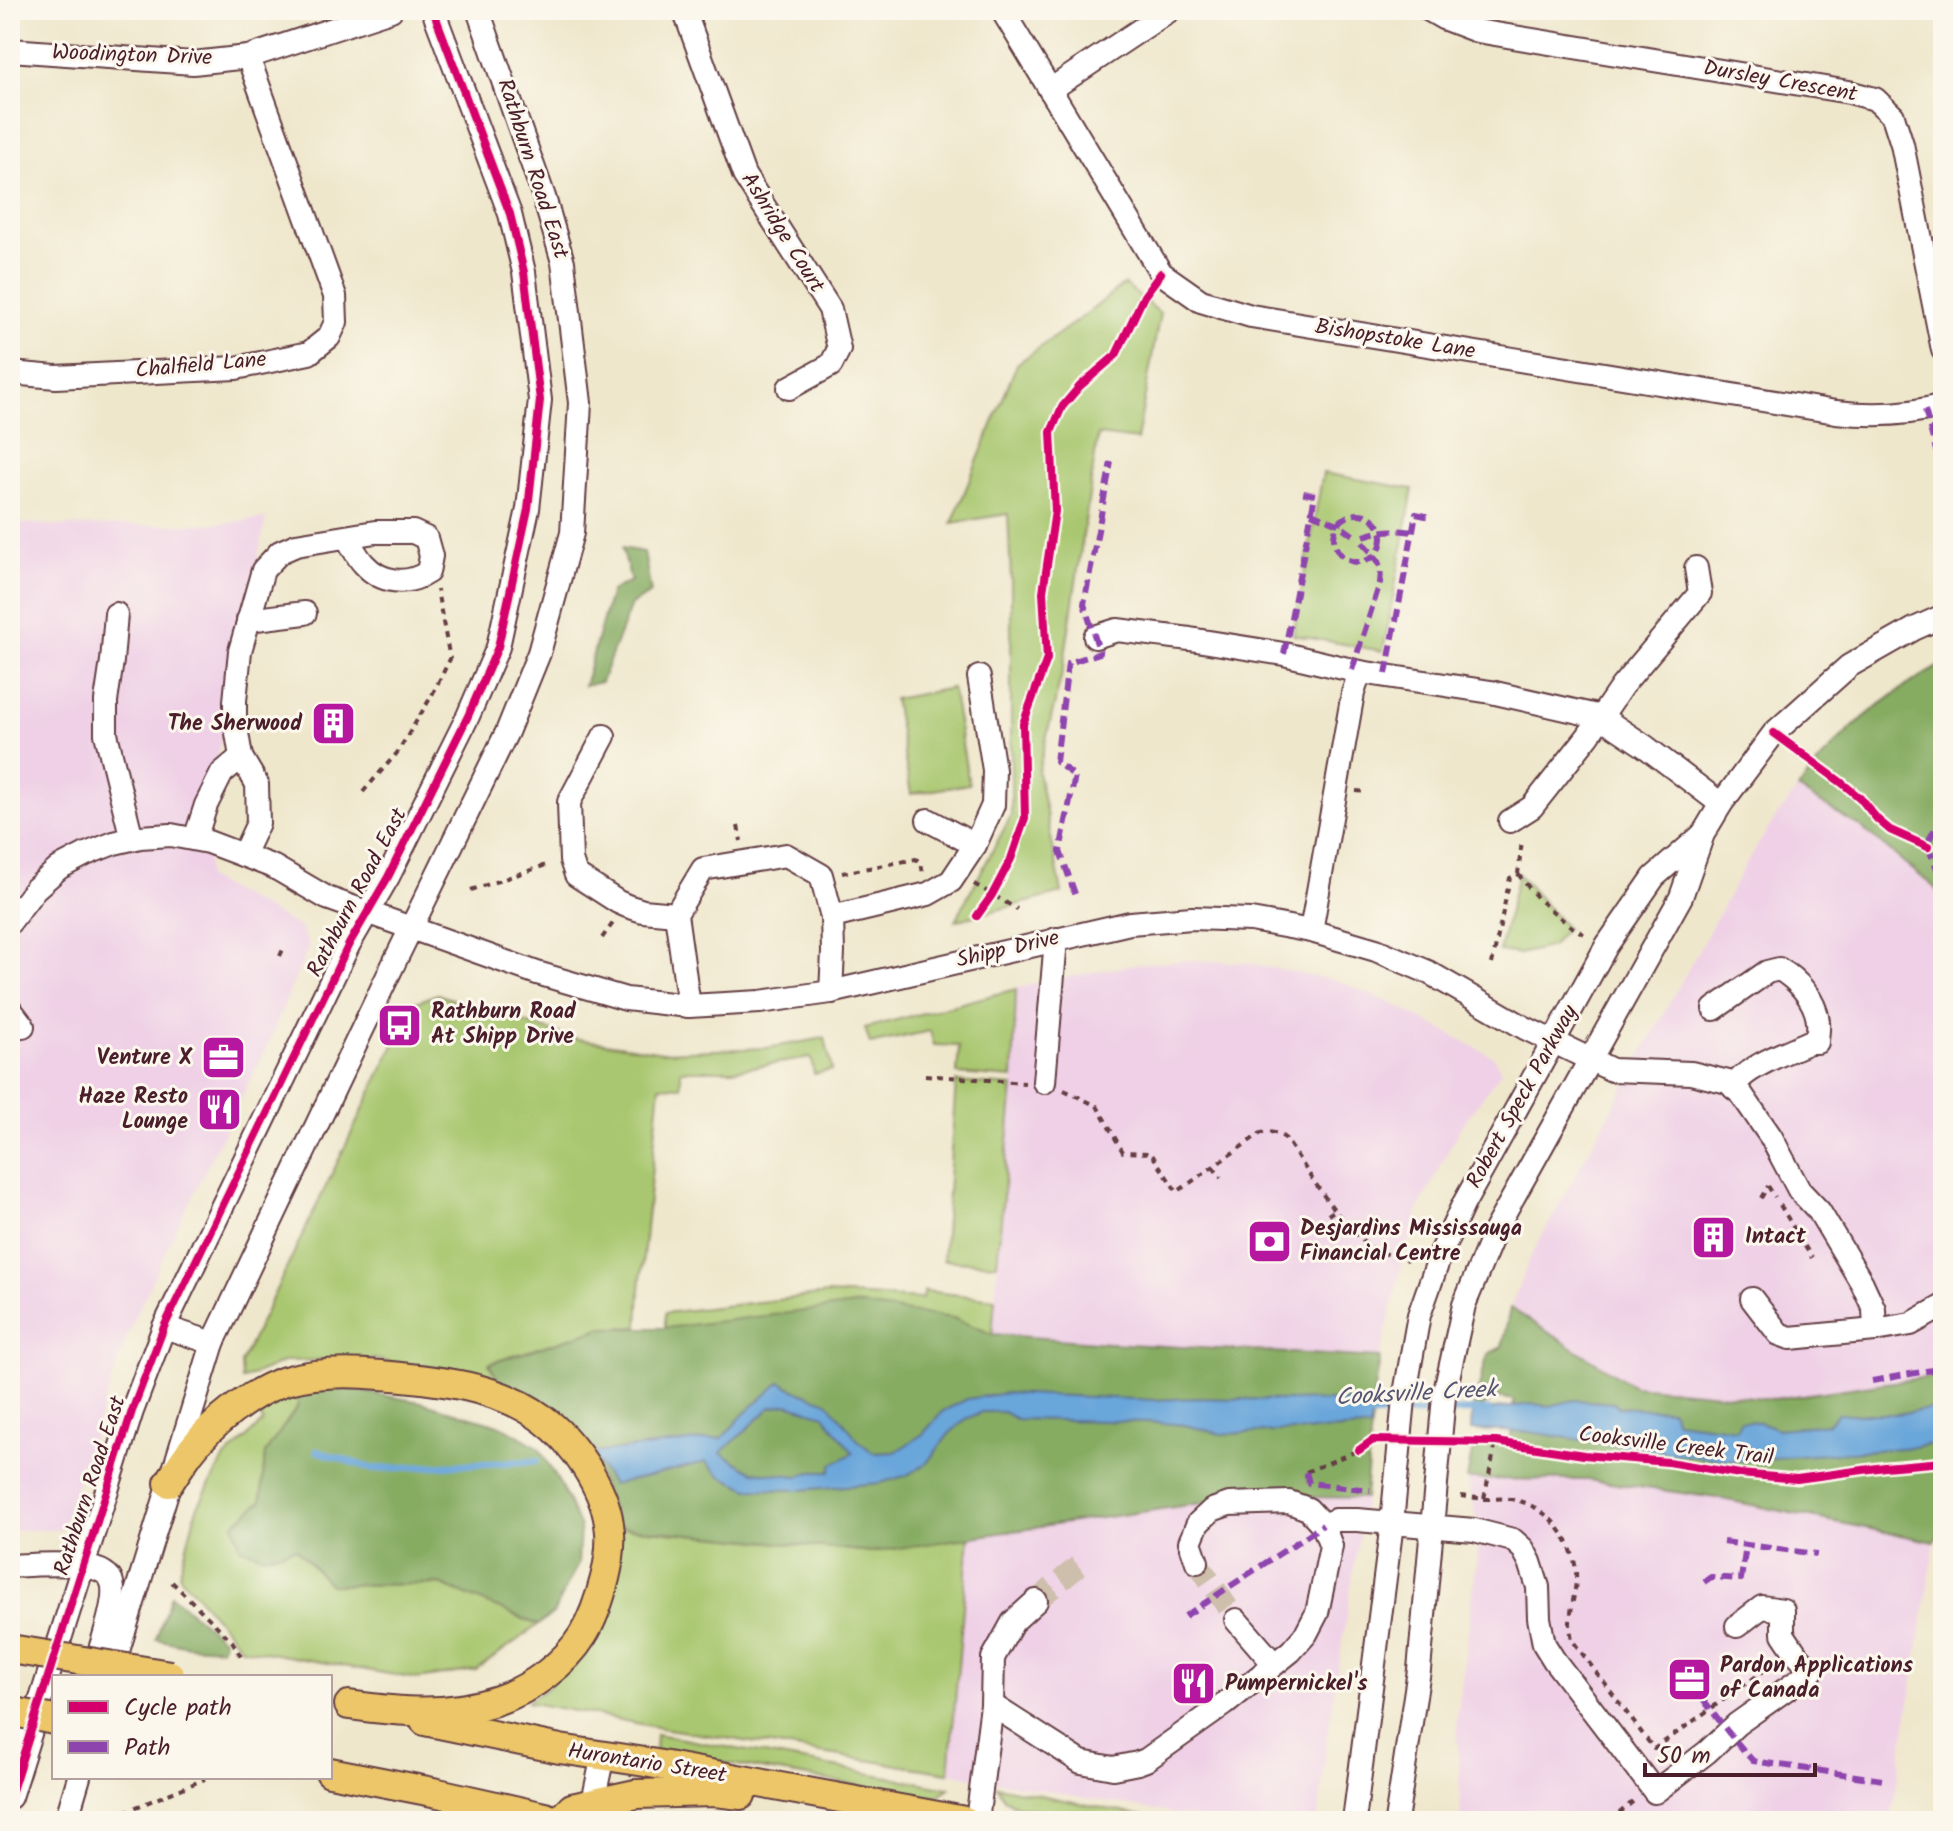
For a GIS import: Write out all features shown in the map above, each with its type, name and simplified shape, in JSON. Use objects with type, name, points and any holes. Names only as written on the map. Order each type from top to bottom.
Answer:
[{"type":"main road","points":[[169,1483],[190,1452],[215,1425],[259,1393],[283,1382],[312,1375],[367,1374],[427,1379],[490,1393],[541,1417],[566,1442],[592,1476],[602,1497],[609,1525],[609,1550],[598,1605],[583,1635],[565,1658],[542,1677],[514,1693],[474,1707],[445,1712],[400,1712],[339,1704]]},
{"type":"main road","points":[[10,1649],[170,1675]]},
{"type":"main road","name":"Hurontario Street","points":[[339,1704],[560,1749],[964,1821]]},
{"type":"main road","points":[[10,1711],[52,1720]]},
{"type":"main road","points":[[332,1772],[557,1821],[572,1808],[591,1812],[636,1794],[715,1792],[964,1821]]},
{"type":"main road","points":[[438,1793],[484,1821]]},
{"type":"street","name":"Woodington Drive","points":[[10,50],[193,63],[248,57],[391,10]]},
{"type":"street","name":"Rathburn Road East","points":[[10,1797],[132,1411],[164,1327],[349,944],[388,877],[468,716],[498,647],[528,509],[540,400],[524,272],[510,214],[433,10]]},
{"type":"street","name":"Rathburn Road East","points":[[111,1675],[213,1343],[507,732],[539,653],[572,533],[580,403],[563,262],[544,197],[478,10]]},
{"type":"street","name":"Ashridge Court","points":[[684,10],[744,175],[830,309],[839,349],[831,365],[789,388]]},
{"type":"street","name":"Bishopstoke Lane","points":[[1002,10],[1161,273],[1201,301],[1251,316],[1836,412],[1864,415],[1925,410],[1943,405]]},
{"type":"street","points":[[1050,90],[1170,10]]},
{"type":"street","name":"Dursley Crescent","points":[[1429,10],[1477,31],[1849,92],[1875,99],[1893,116],[1902,144],[1943,350]]},
{"type":"street","name":"Chalfield Lane","points":[[10,373],[56,377],[236,368],[309,353],[329,337],[336,322],[335,296],[248,57]]},
{"type":"street","points":[[243,855],[258,823],[257,784],[241,757],[235,701],[240,651],[263,570],[280,552],[296,545],[375,532],[413,532],[426,538],[431,558],[428,572],[398,582],[377,576],[361,562],[347,537]]},
{"type":"street","points":[[1510,821],[1532,807],[1588,736],[1622,686],[1700,593],[1696,568]]},
{"type":"street","points":[[248,620],[305,613]]},
{"type":"street","points":[[116,614],[106,701],[106,734],[132,839]]},
{"type":"street","name":"Robert Speck Parkway","points":[[1396,1821],[1419,1670],[1444,1396],[1464,1305],[1496,1228],[1681,897],[1703,834],[1721,804],[1774,733],[1849,666],[1943,616]]},
{"type":"street","points":[[1095,637],[1117,630],[1192,630],[1360,672],[1493,683],[1601,717],[1721,804]]},
{"type":"street","points":[[1311,931],[1326,786],[1360,672]]},
{"type":"street","points":[[832,917],[928,894],[951,881],[975,845],[993,805],[994,770],[979,677]]},
{"type":"street","points":[[604,736],[569,802],[571,860],[576,875],[627,906],[676,914]]},
{"type":"street","points":[[195,839],[206,805],[222,773],[241,757]]},
{"type":"street","points":[[928,820],[975,845]]},
{"type":"street","name":"Robert Speck Parkway","points":[[1354,1821],[1392,1523],[1404,1399],[1419,1315],[1441,1253],[1463,1205],[1607,945],[1654,877],[1703,834]]},
{"type":"street","name":"Shipp Drive","points":[[10,922],[35,889],[59,868],[86,854],[132,839],[171,835],[208,842],[243,855],[274,867],[327,898],[537,973],[626,999],[689,1006],[760,1002],[831,992],[1130,923],[1192,918],[1251,920],[1311,931],[1376,950],[1428,972],[1525,1028],[1612,1070],[1691,1073],[1728,1082],[1734,1088]]},
{"type":"street","points":[[689,1006],[676,914],[703,869],[786,855],[821,875],[832,917],[831,992]]},
{"type":"street","points":[[1042,1083],[1056,939]]},
{"type":"street","points":[[1714,1009],[1767,972],[1779,969],[1794,977],[1813,1004],[1818,1020],[1817,1042],[1809,1042],[1758,1066],[1737,1080],[1734,1088],[1771,1137],[1799,1190],[1819,1211],[1862,1283],[1874,1309],[1875,1330]]},
{"type":"street","points":[[10,1009],[23,1026],[10,1024]]},
{"type":"street","points":[[1752,1299],[1779,1334],[1790,1338],[1911,1324],[1943,1306]]},
{"type":"street","points":[[164,1327],[213,1343]]},
{"type":"street","points":[[992,1705],[1081,1762],[1113,1768],[1146,1760],[1225,1704],[1291,1651],[1306,1634],[1317,1613],[1331,1546],[1323,1525],[1308,1509],[1289,1502],[1229,1504],[1212,1510],[1198,1523],[1190,1542],[1197,1562]]},
{"type":"street","points":[[1323,1525],[1335,1520],[1433,1526],[1474,1530],[1513,1540],[1523,1549],[1530,1562],[1538,1587],[1544,1644],[1655,1792],[1707,1752],[1737,1724],[1812,1671],[1783,1634],[1783,1610],[1762,1607],[1737,1626]]},
{"type":"street","points":[[10,1566],[47,1564],[94,1567],[112,1581],[114,1595],[92,1675]]},
{"type":"street","points":[[977,1821],[992,1705],[993,1658],[1013,1622],[1036,1601]]},
{"type":"street","points":[[1236,1620],[1274,1664]]},
{"type":"street","points":[[591,1812],[603,1755]]},
{"type":"street","points":[[66,1821],[76,1788]]},
{"type":"path","points":[[363,792],[397,753],[450,659],[431,558]]},
{"type":"path","points":[[1532,807],[1520,848],[1518,874],[1539,900],[1585,935]]},
{"type":"path","points":[[738,826],[741,841]]},
{"type":"path","points":[[471,890],[552,863]]},
{"type":"path","points":[[957,872],[1017,909]]},
{"type":"path","points":[[1492,964],[1510,878],[1518,874]]},
{"type":"path","points":[[280,956],[284,947]]},
{"type":"path","points":[[925,1075],[1042,1083],[1097,1106],[1123,1152],[1151,1153],[1177,1192],[1261,1133],[1269,1131],[1279,1134],[1286,1139],[1335,1210],[1358,1237],[1377,1250],[1408,1260]]},
{"type":"path","points":[[1213,1167],[1221,1178]]},
{"type":"path","points":[[1768,1186],[1812,1258]]},
{"type":"path","points":[[1328,1215],[1335,1210]]},
{"type":"path","points":[[1484,1441],[1509,1444]]},
{"type":"path","points":[[1484,1499],[1496,1442]]},
{"type":"path","points":[[1306,1472],[1362,1448]]},
{"type":"path","points":[[1461,1496],[1509,1499],[1530,1504],[1548,1516],[1562,1532],[1571,1550],[1576,1573],[1570,1621],[1572,1640],[1654,1749],[1794,1650]]},
{"type":"path","points":[[172,1582],[232,1641],[242,1658]]},
{"type":"path","points":[[102,1821],[205,1779]]},
{"type":"shaded area","points":[[266,518],[209,798],[207,878],[300,927],[309,946],[265,1050],[169,1243],[127,1336],[61,1530],[10,1530],[10,522],[64,526],[172,525]]},
{"type":"shaded area","points":[[1798,789],[1863,829],[1934,887],[1943,900],[1943,1375],[1774,1399],[1634,1386],[1510,1308],[1529,1260],[1747,862]]},
{"type":"shaded area","points":[[1191,960],[1248,963],[1338,981],[1393,1004],[1494,1057],[1501,1072],[1460,1128],[1418,1211],[1402,1263],[1380,1358],[992,1334],[1013,1086],[1016,989],[1137,964]]},
{"type":"shaded area","points":[[1467,1479],[1588,1480],[1717,1498],[1935,1542],[1891,1821],[1461,1821],[1457,1720],[1480,1535]]},
{"type":"shaded area","points":[[1365,1498],[1327,1738],[1318,1821],[1214,1821],[949,1773],[969,1537],[1222,1500]]},
{"type":"green space","points":[[1124,284],[1160,313],[1137,440],[1098,435],[1063,669],[1038,772],[1062,893],[955,921],[1011,816],[1011,580],[1008,514],[952,523],[1017,364]]},
{"type":"green space","points":[[1323,473],[1413,489],[1383,651],[1293,635]]},
{"type":"green space","points":[[622,548],[644,552],[651,593],[631,605],[601,682],[584,686],[611,591],[631,581]]},
{"type":"green space","points":[[1943,664],[1943,900],[1934,887],[1863,829],[1798,789],[1821,759],[1855,725],[1897,692]]},
{"type":"green space","points":[[952,688],[969,784],[911,794],[894,699]]},
{"type":"green space","points":[[1518,874],[1566,928],[1552,946],[1519,954],[1499,951]]},
{"type":"green space","points":[[1016,989],[1013,1078],[957,1074],[959,1046],[934,1045],[930,1031],[870,1044],[865,1028]]},
{"type":"green space","points":[[437,994],[573,1038],[663,1052],[767,1048],[825,1038],[832,1070],[814,1074],[811,1058],[733,1070],[681,1070],[681,1087],[660,1086],[638,1327],[601,1328],[490,1363],[503,1387],[374,1359],[285,1361],[242,1380],[241,1363],[414,1003]]},
{"type":"green space","points":[[956,1082],[1013,1086],[997,1264],[943,1260]]},
{"type":"green space","points":[[924,1291],[995,1299],[992,1334],[953,1318],[665,1328],[665,1313],[827,1294],[922,1299]]},
{"type":"green space","points":[[855,1305],[953,1318],[992,1334],[1380,1358],[1365,1498],[1222,1500],[872,1552],[618,1527],[586,1441],[548,1410],[503,1387],[489,1364],[601,1328],[665,1328]]},
{"type":"green space","points":[[1510,1308],[1634,1386],[1774,1399],[1943,1375],[1943,1521],[1935,1542],[1717,1498],[1588,1480],[1467,1479],[1472,1452],[1488,1438],[1511,1439],[1514,1400],[1497,1397],[1472,1412],[1488,1354],[1502,1347]]},
{"type":"green space","points":[[330,1386],[421,1402],[502,1426],[538,1447],[561,1486],[580,1528],[578,1564],[553,1614],[538,1625],[440,1584],[330,1585],[296,1548],[265,1556],[240,1547],[234,1524],[261,1501],[265,1453],[298,1406],[297,1394]]},
{"type":"green space","points":[[297,1394],[298,1406],[265,1453],[261,1501],[234,1524],[265,1556],[296,1548],[330,1585],[440,1584],[538,1625],[476,1670],[417,1679],[242,1648],[179,1575],[197,1508],[224,1459],[263,1422],[258,1410]]},
{"type":"green space","points":[[618,1527],[872,1552],[969,1537],[949,1773],[661,1728],[527,1702],[549,1687]]},
{"type":"green space","points":[[171,1595],[224,1640],[221,1648],[188,1646],[156,1639]]},
{"type":"green space","points":[[656,1734],[949,1788],[936,1797],[921,1796],[655,1751]]},
{"type":"green space","points":[[997,1786],[1165,1821],[1097,1821],[1015,1805],[1004,1799]]},
{"type":"water","points":[[780,1382],[828,1402],[858,1440],[873,1453],[895,1452],[923,1434],[943,1411],[967,1399],[1006,1393],[1154,1400],[1373,1402],[1370,1428],[1221,1434],[1185,1425],[1016,1419],[1003,1412],[982,1412],[966,1419],[949,1434],[926,1464],[905,1476],[880,1483],[800,1490],[749,1489],[721,1476],[706,1462],[612,1485],[592,1453],[722,1438]],"holes":[[[787,1404],[824,1415],[853,1453],[832,1465],[830,1472],[811,1472],[800,1476],[753,1472],[721,1453],[770,1408]]]},
{"type":"water","points":[[1575,1400],[1614,1403],[1618,1407],[1671,1410],[1676,1421],[1737,1429],[1740,1421],[1760,1422],[1778,1429],[1827,1424],[1838,1414],[1896,1414],[1943,1407],[1943,1442],[1736,1461],[1529,1432],[1471,1430],[1472,1412],[1532,1404],[1549,1406]]},
{"type":"waterway","name":"Cooksville Creek","points":[[1365,1415],[1488,1410]]},
{"type":"waterway","name":"Cooksville Creek","points":[[317,1451],[373,1469],[537,1461]]},
{"type":"tunnel","points":[[1197,1562],[1236,1620]]},
{"type":"tunnel","points":[[1036,1601],[1082,1563]]},
{"type":"marked path","points":[[1925,410],[1943,476]]},
{"type":"marked path","points":[[1075,894],[1060,851],[1075,776],[1056,762],[1068,663],[1100,653],[1084,604],[1111,462]]},
{"type":"marked path","points":[[1284,654],[1315,495],[1298,492]]},
{"type":"marked path","points":[[1311,513],[1338,524],[1353,535]]},
{"type":"marked path","points":[[1358,514],[1375,521],[1382,538],[1375,555],[1358,562],[1341,555],[1334,538],[1341,521],[1358,514]]},
{"type":"marked path","points":[[1386,674],[1416,514],[1431,517]]},
{"type":"marked path","points":[[1364,536],[1388,531],[1413,532]]},
{"type":"marked path","points":[[1352,670],[1381,576],[1377,560],[1362,542]]},
{"type":"marked path","points":[[1943,814],[1928,847],[1943,883]]},
{"type":"marked path","points":[[10,859],[18,863]]},
{"type":"marked path","points":[[1872,1381],[1932,1370],[1943,1365]]},
{"type":"marked path","points":[[1306,1472],[1309,1483],[1370,1490]]},
{"type":"marked path","points":[[1185,1616],[1323,1525]]},
{"type":"marked path","points":[[1723,1542],[1817,1554]]},
{"type":"marked path","points":[[1704,1582],[1711,1577],[1741,1579],[1746,1546]]},
{"type":"marked path","points":[[1703,1699],[1753,1761],[1883,1780]]},
{"type":"cycle path","points":[[10,1797],[132,1411],[164,1327],[349,944],[388,877],[468,716],[498,647],[528,509],[540,400],[524,272],[510,214],[433,10]]},
{"type":"cycle path","points":[[977,916],[1011,859],[1025,818],[1023,724],[1047,659],[1043,592],[1055,511],[1051,432],[1062,407],[1080,386],[1116,355],[1144,296],[1161,273]]},
{"type":"cycle path","points":[[1774,733],[1860,798],[1890,830],[1928,847]]},
{"type":"cycle path","name":"Cooksville Creek Trail","points":[[1359,1450],[1373,1440],[1496,1442],[1797,1479],[1943,1462]]},
{"type":"place","name":"The Sherwood","points":[[333,724]]},
{"type":"place","name":"Rathburn Road At Shipp Drive","points":[[400,1025]]},
{"type":"place","name":"Venture X","points":[[223,1058]]},
{"type":"place","name":"Haze Resto Lounge","points":[[219,1110]]},
{"type":"place","name":"Intact","points":[[1714,1237]]},
{"type":"place","name":"Desjardins Mississauga Financial Centre","points":[[1269,1242]]},
{"type":"place","name":"Pardon Applications of Canada","points":[[1689,1679]]},
{"type":"place","name":"Pumpernickel's","points":[[1194,1684]]}]
